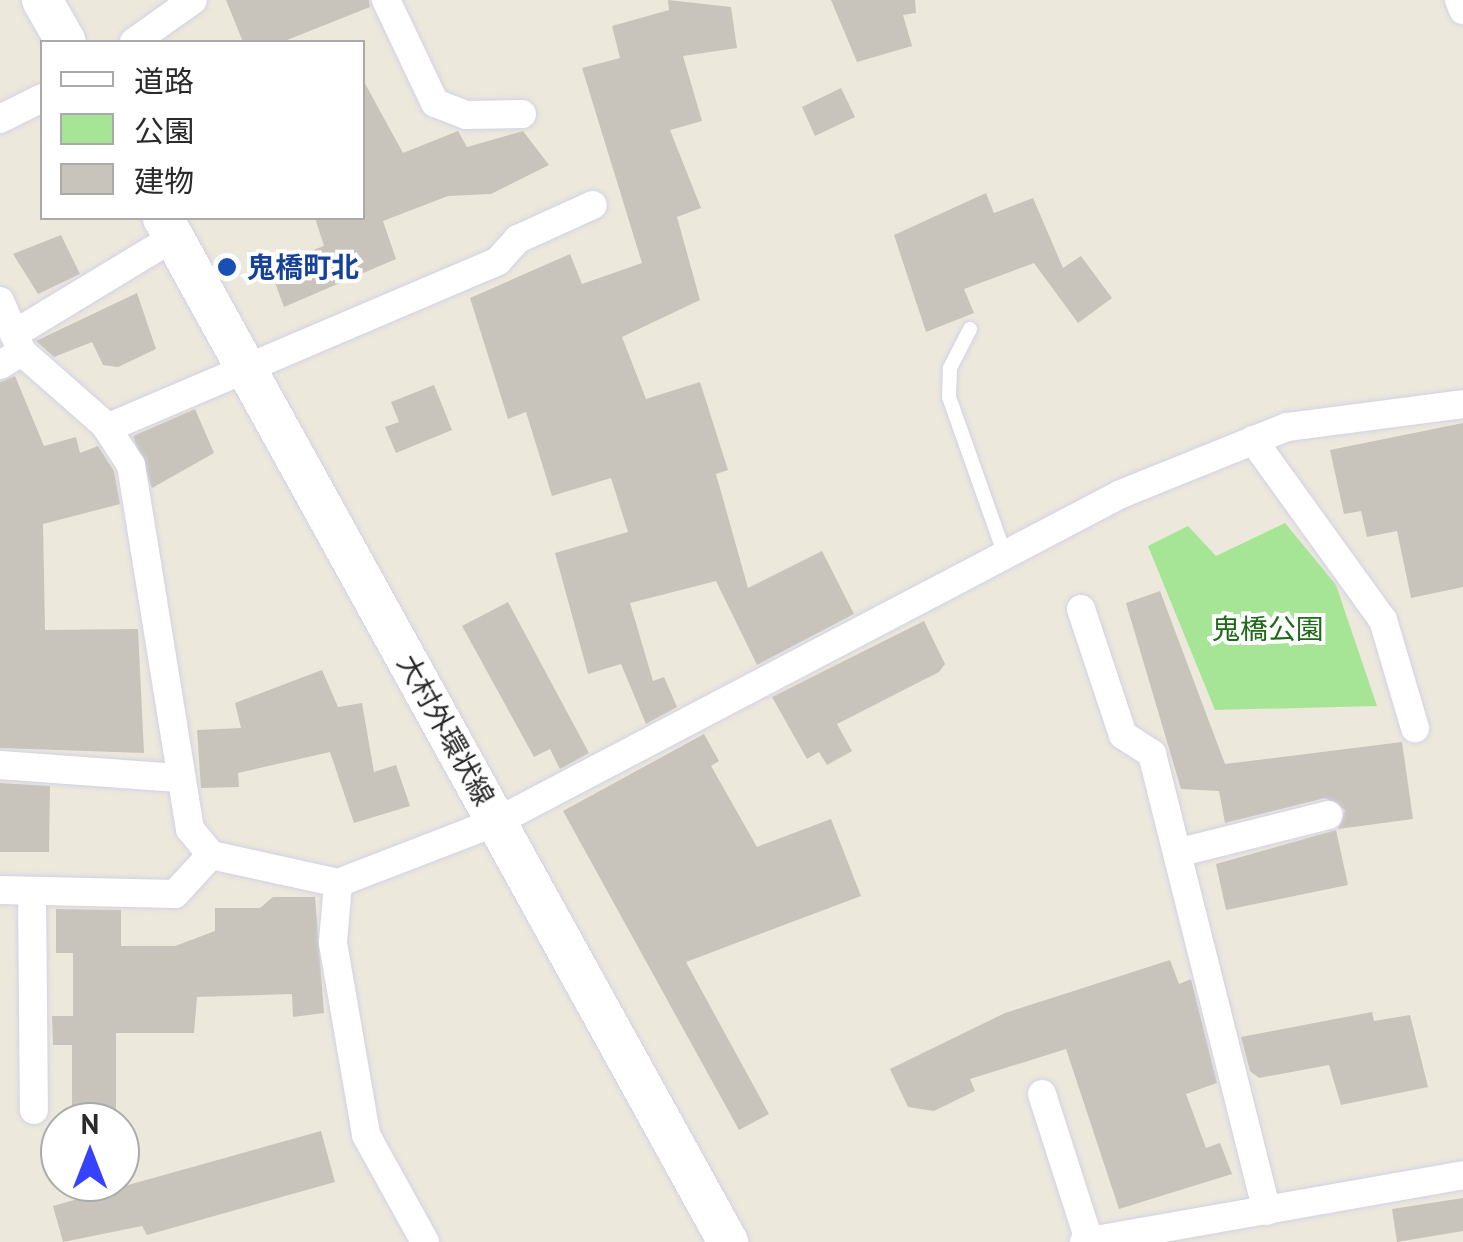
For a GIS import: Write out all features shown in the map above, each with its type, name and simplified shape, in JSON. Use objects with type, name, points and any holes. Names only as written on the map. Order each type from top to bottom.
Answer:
[{"type":"main road","points":[[42,0],[65,40]]},
{"type":"main road","name":"大村外環状線","points":[[168,227],[728,1242]]},
{"type":"street","points":[[137,40],[193,0]]},
{"type":"street","points":[[386,0],[435,104],[466,115],[522,114]]},
{"type":"street","points":[[1459,0],[1463,10]]},
{"type":"street","points":[[0,119],[40,99]]},
{"type":"street","points":[[107,428],[244,362],[498,262],[518,239],[594,205]]},
{"type":"street","points":[[12,350],[168,227]]},
{"type":"street","points":[[0,300],[12,350],[107,428],[131,465],[141,504],[178,778],[190,829],[212,856],[338,883],[496,822],[1004,552],[1253,440],[1287,426],[1463,404]]},
{"type":"street","points":[[1253,440],[1383,620],[1415,728]]},
{"type":"street","points":[[1081,609],[1123,736],[1152,754],[1181,852],[1267,1211]]},
{"type":"street","points":[[0,764],[178,778]]},
{"type":"street","points":[[1181,852],[1328,815]]},
{"type":"street","points":[[0,890],[175,894],[212,856]]},
{"type":"street","points":[[338,883],[333,943],[362,1118],[425,1242]]},
{"type":"street","points":[[32,891],[34,1110]]},
{"type":"street","points":[[1042,1094],[1086,1241],[1463,1174]]},
{"type":"lane","points":[[970,329],[950,368],[949,398],[1004,552]]},
{"type":"green space","name":"鬼橋公園","points":[[1285,523],[1336,585],[1377,706],[1215,710],[1148,546],[1188,526],[1216,556]]},
{"type":"building","points":[[226,0],[369,0],[370,7],[287,40],[242,40]]},
{"type":"building","points":[[668,0],[731,7],[737,48],[683,56],[702,121],[670,130],[701,208],[677,217],[700,300],[622,337],[646,399],[700,382],[728,470],[716,474],[748,588],[822,551],[854,614],[757,665],[716,581],[630,603],[653,681],[664,677],[677,707],[646,724],[621,664],[588,674],[555,553],[628,532],[611,478],[552,496],[526,412],[508,419],[470,298],[570,254],[582,284],[642,263],[582,68],[620,58],[612,26],[669,10]]},
{"type":"building","points":[[831,0],[915,0],[916,13],[903,15],[912,46],[857,62]]},
{"type":"building","points":[[365,83],[403,153],[458,131],[467,147],[523,131],[549,165],[491,194],[448,196],[383,221],[396,259],[284,307],[269,266],[324,246],[316,220],[365,220]]},
{"type":"building","points":[[841,88],[855,117],[815,136],[802,107]]},
{"type":"building","points":[[986,193],[994,213],[1033,198],[1063,268],[1081,256],[1112,298],[1078,323],[1034,263],[964,289],[974,313],[926,332],[894,235]]},
{"type":"building","points":[[61,235],[80,274],[38,294],[13,254]]},
{"type":"building","points":[[137,293],[156,349],[118,367],[103,365],[92,342],[54,357],[36,341]]},
{"type":"building","points":[[15,376],[44,446],[76,437],[80,453],[98,446],[114,471],[120,504],[43,524],[45,630],[138,629],[144,753],[0,748],[0,382]]},
{"type":"building","points":[[434,385],[452,430],[396,453],[385,427],[399,422],[391,402]]},
{"type":"building","points":[[195,409],[214,453],[152,488],[133,436]]},
{"type":"building","points":[[1463,423],[1463,587],[1411,598],[1397,531],[1367,537],[1361,511],[1344,514],[1330,450]]},
{"type":"building","points":[[1160,591],[1225,764],[1402,742],[1413,819],[1338,829],[1345,810],[1325,798],[1225,823],[1219,791],[1181,789],[1126,603]]},
{"type":"building","points":[[508,602],[589,753],[560,769],[550,749],[534,757],[462,626]]},
{"type":"building","points":[[924,621],[945,664],[939,672],[837,724],[852,751],[827,765],[819,752],[807,759],[772,697]]},
{"type":"building","points":[[322,670],[338,707],[362,703],[374,772],[396,765],[410,806],[354,823],[330,752],[238,773],[239,787],[201,788],[197,730],[241,728],[235,703]]},
{"type":"building","points":[[704,734],[719,761],[711,766],[757,847],[831,819],[861,896],[686,962],[769,1114],[739,1130],[563,811]]},
{"type":"building","points":[[0,783],[50,786],[49,852],[0,852]]},
{"type":"building","points":[[1336,830],[1348,885],[1226,910],[1216,864]]},
{"type":"building","points":[[273,897],[315,897],[324,1013],[293,1017],[292,994],[197,997],[194,1033],[116,1033],[116,1102],[72,1102],[72,1045],[53,1045],[52,1016],[73,1016],[73,953],[56,953],[56,909],[121,910],[121,946],[175,946],[215,931],[215,908],[260,908]]},
{"type":"building","points":[[1170,960],[1179,984],[1191,979],[1217,1083],[1186,1094],[1206,1148],[1220,1143],[1232,1174],[1119,1209],[1066,1049],[970,1079],[975,1091],[934,1111],[908,1107],[890,1069],[1005,1013]]},
{"type":"building","points":[[1372,1012],[1374,1021],[1410,1015],[1428,1087],[1341,1105],[1329,1065],[1259,1078],[1250,1071],[1241,1037]]},
{"type":"building","points":[[321,1131],[335,1182],[147,1235],[142,1226],[63,1242],[53,1206],[67,1202],[140,1202],[140,1182]]},
{"type":"building","points":[[1463,1198],[1463,1231],[1397,1242],[1392,1209]]},
{"type":"place","name":"鬼橋町北","points":[[227,267]]}]
